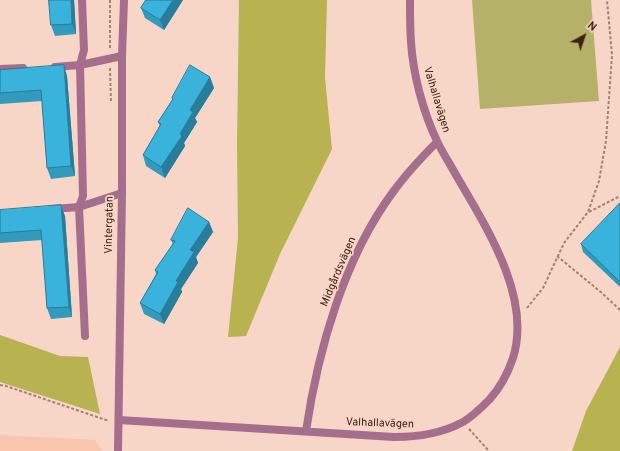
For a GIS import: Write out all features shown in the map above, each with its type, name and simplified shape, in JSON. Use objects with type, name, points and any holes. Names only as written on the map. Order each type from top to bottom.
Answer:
[{"type":"street","points":[[82,0],[84,50],[80,66],[83,196],[79,207],[85,336]]},
{"type":"street","name":"Vintergatan","points":[[118,451],[122,193],[122,56],[124,0]]},
{"type":"street","name":"Valhallavägen","points":[[119,420],[394,437],[418,436],[438,432],[463,423],[493,396],[509,370],[514,352],[517,335],[517,320],[514,297],[494,243],[437,142],[424,108],[410,43],[410,0]]},
{"type":"street","points":[[44,67],[80,66],[122,56]]},
{"type":"street","points":[[0,69],[29,68]]},
{"type":"street","name":"Midgårdsvägen","points":[[306,431],[309,408],[322,351],[336,304],[358,251],[392,193],[409,171],[437,142]]},
{"type":"street","points":[[47,210],[79,207],[122,193]]},
{"type":"path","points":[[517,320],[543,288],[564,243],[588,212],[599,181],[606,141],[612,55],[607,0]]},
{"type":"path","points":[[588,212],[620,196]]},
{"type":"path","points":[[557,256],[620,310]]},
{"type":"path","points":[[0,385],[109,421]]},
{"type":"path","points":[[463,423],[489,451]]},
{"type":"shaded area","points":[[239,0],[327,0],[325,78],[332,149],[280,254],[246,336],[228,337],[238,238],[237,145]]},
{"type":"shaded area","points":[[472,0],[591,0],[599,101],[480,109]]},
{"type":"shaded area","points":[[0,335],[60,356],[88,357],[100,414],[0,382]]},
{"type":"shaded area","points":[[620,347],[620,451],[572,451],[586,411]]},
{"type":"shaded area","points":[[0,435],[95,440],[102,451],[0,451]]},
{"type":"building","points":[[49,0],[71,0],[72,24],[51,25]]},
{"type":"building","points":[[146,0],[173,0],[160,20],[141,8]]},
{"type":"building","points":[[64,65],[71,166],[47,168],[41,90],[0,93],[0,70]]},
{"type":"building","points":[[190,65],[210,77],[190,110],[193,112],[180,134],[182,136],[161,167],[143,155],[161,124],[158,122],[173,99],[172,98]]},
{"type":"building","points":[[620,203],[620,282],[581,244]]},
{"type":"building","points":[[61,205],[69,307],[47,308],[41,230],[0,233],[0,210]]},
{"type":"building","points":[[188,208],[209,222],[190,250],[194,252],[176,281],[178,282],[160,314],[140,303],[158,272],[155,270],[175,241],[171,240]]}]
